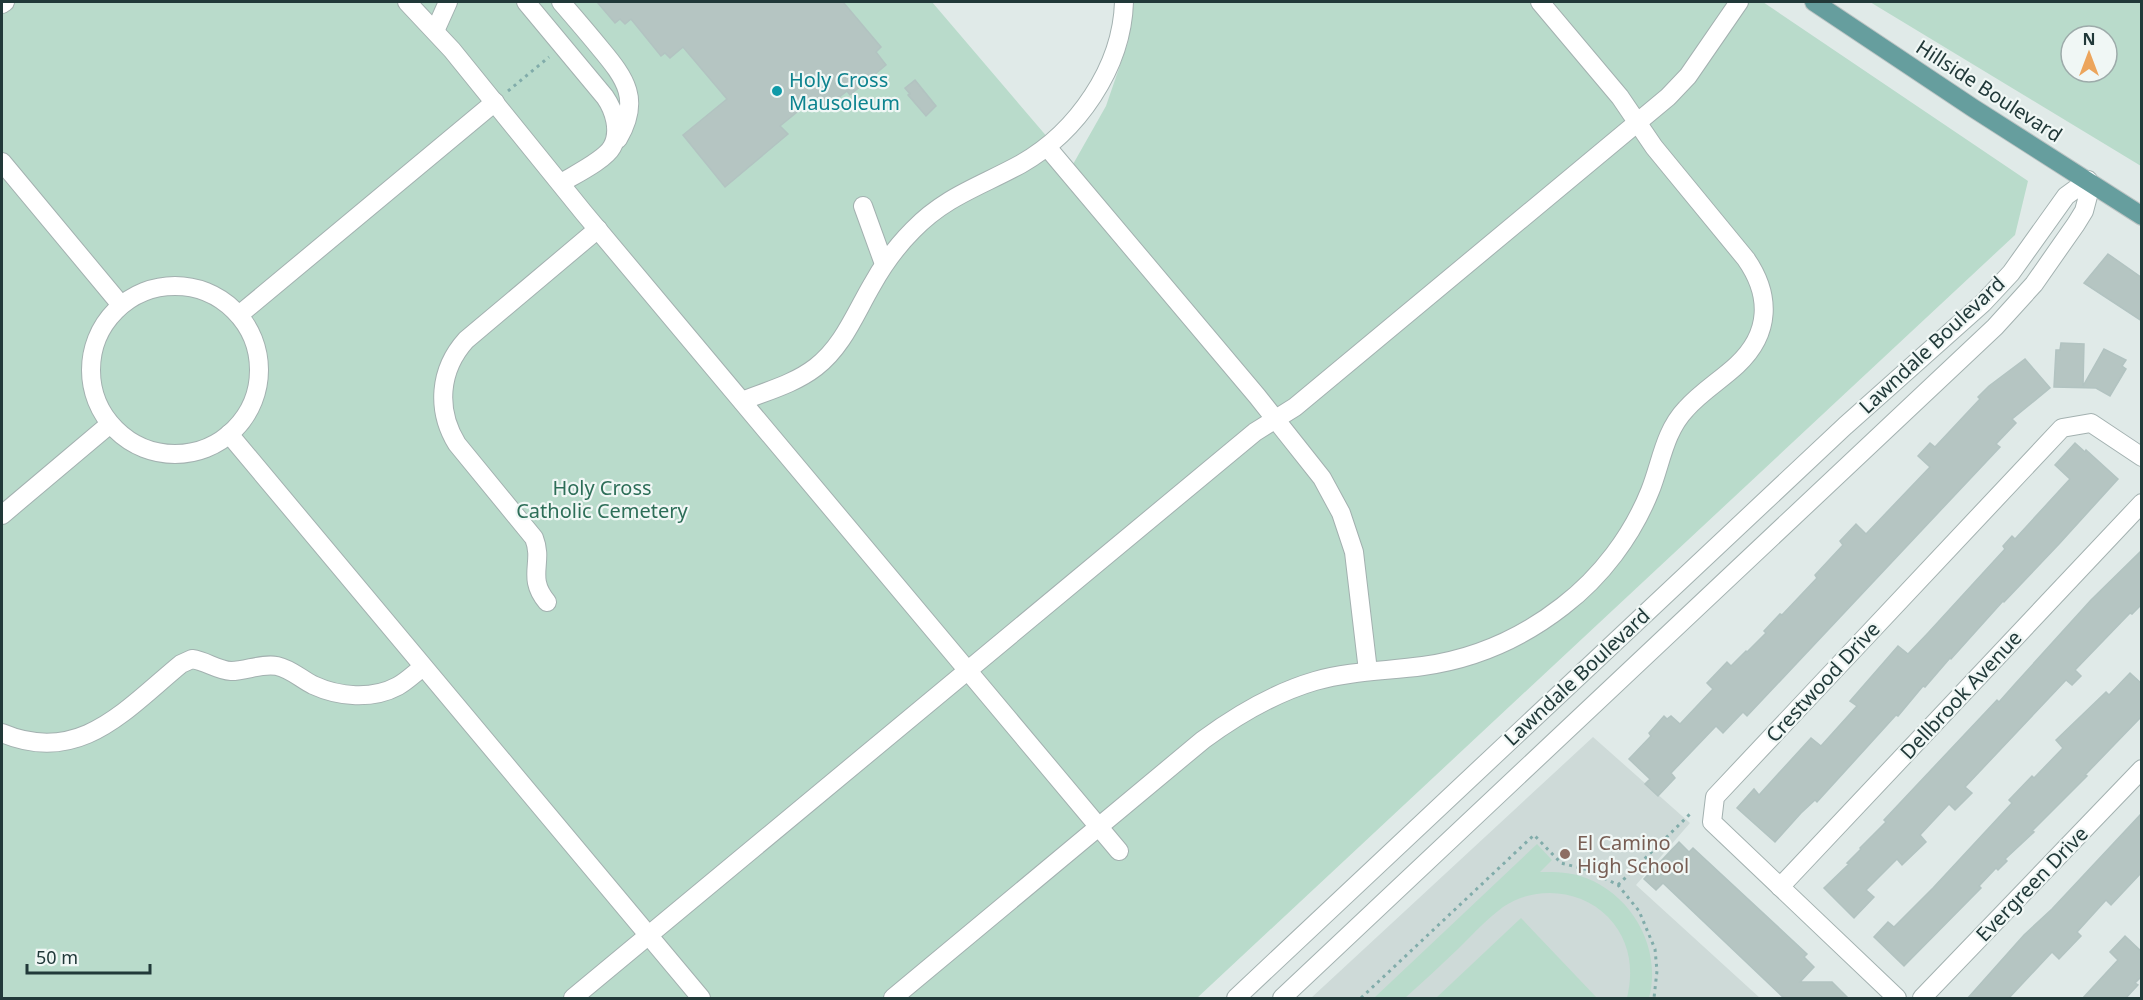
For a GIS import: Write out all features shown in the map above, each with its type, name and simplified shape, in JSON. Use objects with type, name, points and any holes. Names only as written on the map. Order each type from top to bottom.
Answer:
[{"type":"main road","name":"Hillside Boulevard","points":[[1814,2],[1957,98],[2142,216]]},
{"type":"street","points":[[407,2],[435,31],[495,102],[598,229],[1119,851]]},
{"type":"street","points":[[435,31],[448,2]]},
{"type":"street","points":[[526,2],[605,97],[614,112],[616,130],[612,148]]},
{"type":"street","points":[[561,2],[615,66],[627,85],[630,98],[626,124],[612,148],[561,183]]},
{"type":"street","points":[[893,999],[1203,740],[1242,713],[1282,693],[1315,681],[1368,672],[1421,667],[1472,656],[1521,634],[1564,606],[1598,572],[1627,535],[1649,493],[1670,432],[1677,419],[1695,400],[1738,364],[1758,338],[1763,320],[1764,303],[1762,287],[1755,272],[1654,147],[1620,98],[1540,2]]},
{"type":"street","points":[[573,999],[1255,432],[1304,399],[1668,97],[1688,76],[1739,2]]},
{"type":"street","points":[[742,400],[795,381],[818,366],[847,331],[884,264],[912,230],[947,202],[1021,164],[1047,147],[1081,112],[1098,88],[1117,42],[1129,3]]},
{"type":"street","points":[[239,315],[495,102]]},
{"type":"street","points":[[1047,147],[1322,478],[1345,523],[1354,552],[1368,672]]},
{"type":"street","points":[[2,162],[121,305]]},
{"type":"street","name":"Lawndale Boulevard","points":[[1236,999],[1836,434],[1983,303],[2010,273],[2066,196],[2088,180]]},
{"type":"street","name":"Lawndale Boulevard","points":[[1282,999],[1995,327],[2034,284],[2076,224],[2084,211],[2088,196],[2088,180]]},
{"type":"street","points":[[863,206],[884,264]]},
{"type":"street","points":[[547,602],[536,582],[537,550],[534,538],[464,453],[452,435],[444,414],[444,381],[452,359],[466,340],[598,229]]},
{"type":"street","points":[[183,286],[221,299],[239,315],[253,339],[257,353],[258,383],[249,410],[229,434],[206,447],[186,452],[165,453],[136,444],[110,424],[96,398],[90,366],[97,337],[111,315],[121,305],[145,291],[183,286]]},
{"type":"street","name":"Crestwood Drive","points":[[1897,999],[1712,822],[1715,796],[2062,429],[2091,423],[2142,457]]},
{"type":"street","points":[[2,515],[110,424]]},
{"type":"street","points":[[229,434],[701,999]]},
{"type":"street","name":"Dellbrook Avenue","points":[[1780,887],[2142,503]]},
{"type":"street","points":[[2,734],[27,741],[52,743],[92,733],[116,718],[181,664],[192,659],[228,671],[268,665],[278,666],[320,688],[354,695],[377,693],[396,687],[423,667]]},
{"type":"street","name":"Evergreen Drive","points":[[1922,999],[2142,769]]},
{"type":"path","points":[[495,102],[562,45]]},
{"type":"path","points":[[1618,885],[1690,814]]},
{"type":"path","points":[[1361,999],[1534,835],[1561,863],[1588,870],[1618,885],[1639,911],[1655,949],[1657,971],[1654,999]]},
{"type":"shaded area","name":"El Camino High School","points":[[1593,737],[1690,823],[1636,885],[1760,998],[1311,998]]},
{"type":"green space","name":"Holy Cross Catholic Cemetery","points":[[2,2],[932,2],[1072,166],[1106,106],[1128,42],[1134,2],[1763,2],[2028,181],[2015,235],[1197,998],[2,998]]},
{"type":"green space","points":[[1870,2],[2141,2],[2141,166]]},
{"type":"green space","points":[[1537,844],[1552,860],[1540,872],[1569,873],[1586,878],[1603,886],[1618,897],[1630,911],[1640,926],[1651,961],[1652,980],[1649,998],[1627,998],[1630,966],[1626,945],[1608,917],[1585,901],[1557,893],[1543,893],[1529,895],[1503,907],[1405,998],[1374,998]]},
{"type":"green space","points":[[1521,918],[1597,998],[1436,998]]},
{"type":"building","name":"Holy Cross Mausoleum","points":[[597,2],[843,2],[881,47],[876,52],[886,65],[850,95],[847,91],[823,110],[813,99],[780,126],[788,134],[725,187],[683,135],[727,99],[683,47],[670,58],[665,53],[661,56],[631,19],[625,24],[620,19],[615,23]]},
{"type":"building","points":[[915,80],[936,106],[926,116],[908,95],[910,94],[905,88]]},
{"type":"building","points":[[2108,254],[2142,278],[2142,321],[2084,283]]},
{"type":"building","points":[[2061,343],[2084,344],[2083,386],[2104,349],[2126,360],[2122,366],[2126,369],[2110,396],[2096,388],[2054,387],[2056,350],[2060,350]]},
{"type":"building","points":[[2025,359],[2050,388],[2012,419],[2016,423],[1996,444],[2000,447],[1747,716],[1743,712],[1723,733],[1716,726],[1671,773],[1675,778],[1658,796],[1645,784],[1650,779],[1629,759],[1651,736],[1649,733],[1664,716],[1667,719],[1671,716],[1680,724],[1713,689],[1707,683],[1727,662],[1731,666],[1766,633],[1764,631],[1817,578],[1815,575],[1843,545],[1840,541],[1856,524],[1866,534],[1930,467],[1918,456],[1930,443],[1935,447],[1980,399],[1978,397],[1989,386]]},
{"type":"building","points":[[2075,443],[2118,479],[1817,802],[1815,800],[1801,813],[1775,842],[1737,808],[1754,789],[1759,795],[1811,738],[1821,746],[1857,706],[1850,701],[1898,646],[1908,654],[1928,633],[2005,549],[2003,546],[2012,536],[2015,539],[2070,479],[2055,465]]},
{"type":"building","points":[[2142,550],[2142,604],[2132,614],[2130,613],[2075,670],[2081,676],[2072,685],[2066,680],[1965,787],[1972,793],[1955,810],[1949,804],[1920,835],[1926,842],[1902,865],[1897,859],[1866,890],[1874,897],[1854,918],[1824,888],[1849,864],[1847,863],[1860,848],[1886,822],[1884,820],[1997,700],[1999,702],[2091,600]]},
{"type":"building","points":[[2130,673],[2142,684],[2142,716],[2032,831],[2034,832],[2005,859],[2007,861],[1998,870],[1996,868],[1979,886],[1981,888],[1904,966],[1874,937],[1888,922],[1894,927],[1933,888],[2012,803],[2009,800],[2063,748],[2056,740],[2106,692],[2109,695]]},
{"type":"building","points":[[2142,813],[2142,872],[2111,905],[2106,900],[2077,932],[2081,936],[2059,959],[2052,952],[2008,999],[1967,999],[2024,935],[2052,909]]},
{"type":"building","points":[[1679,842],[1689,852],[1693,848],[1807,954],[1804,957],[1814,967],[1800,982],[1832,982],[1849,999],[1785,999],[1663,883],[1656,890],[1644,879]]},
{"type":"building","points":[[2125,936],[2142,952],[2142,976],[2135,983],[2138,985],[2125,999],[2082,999],[2118,960],[2110,952]]},
{"type":"place","name":"Holy Cross Mausoleum","points":[[777,91]]},
{"type":"place","name":"El Camino High School","points":[[1565,854]]}]
